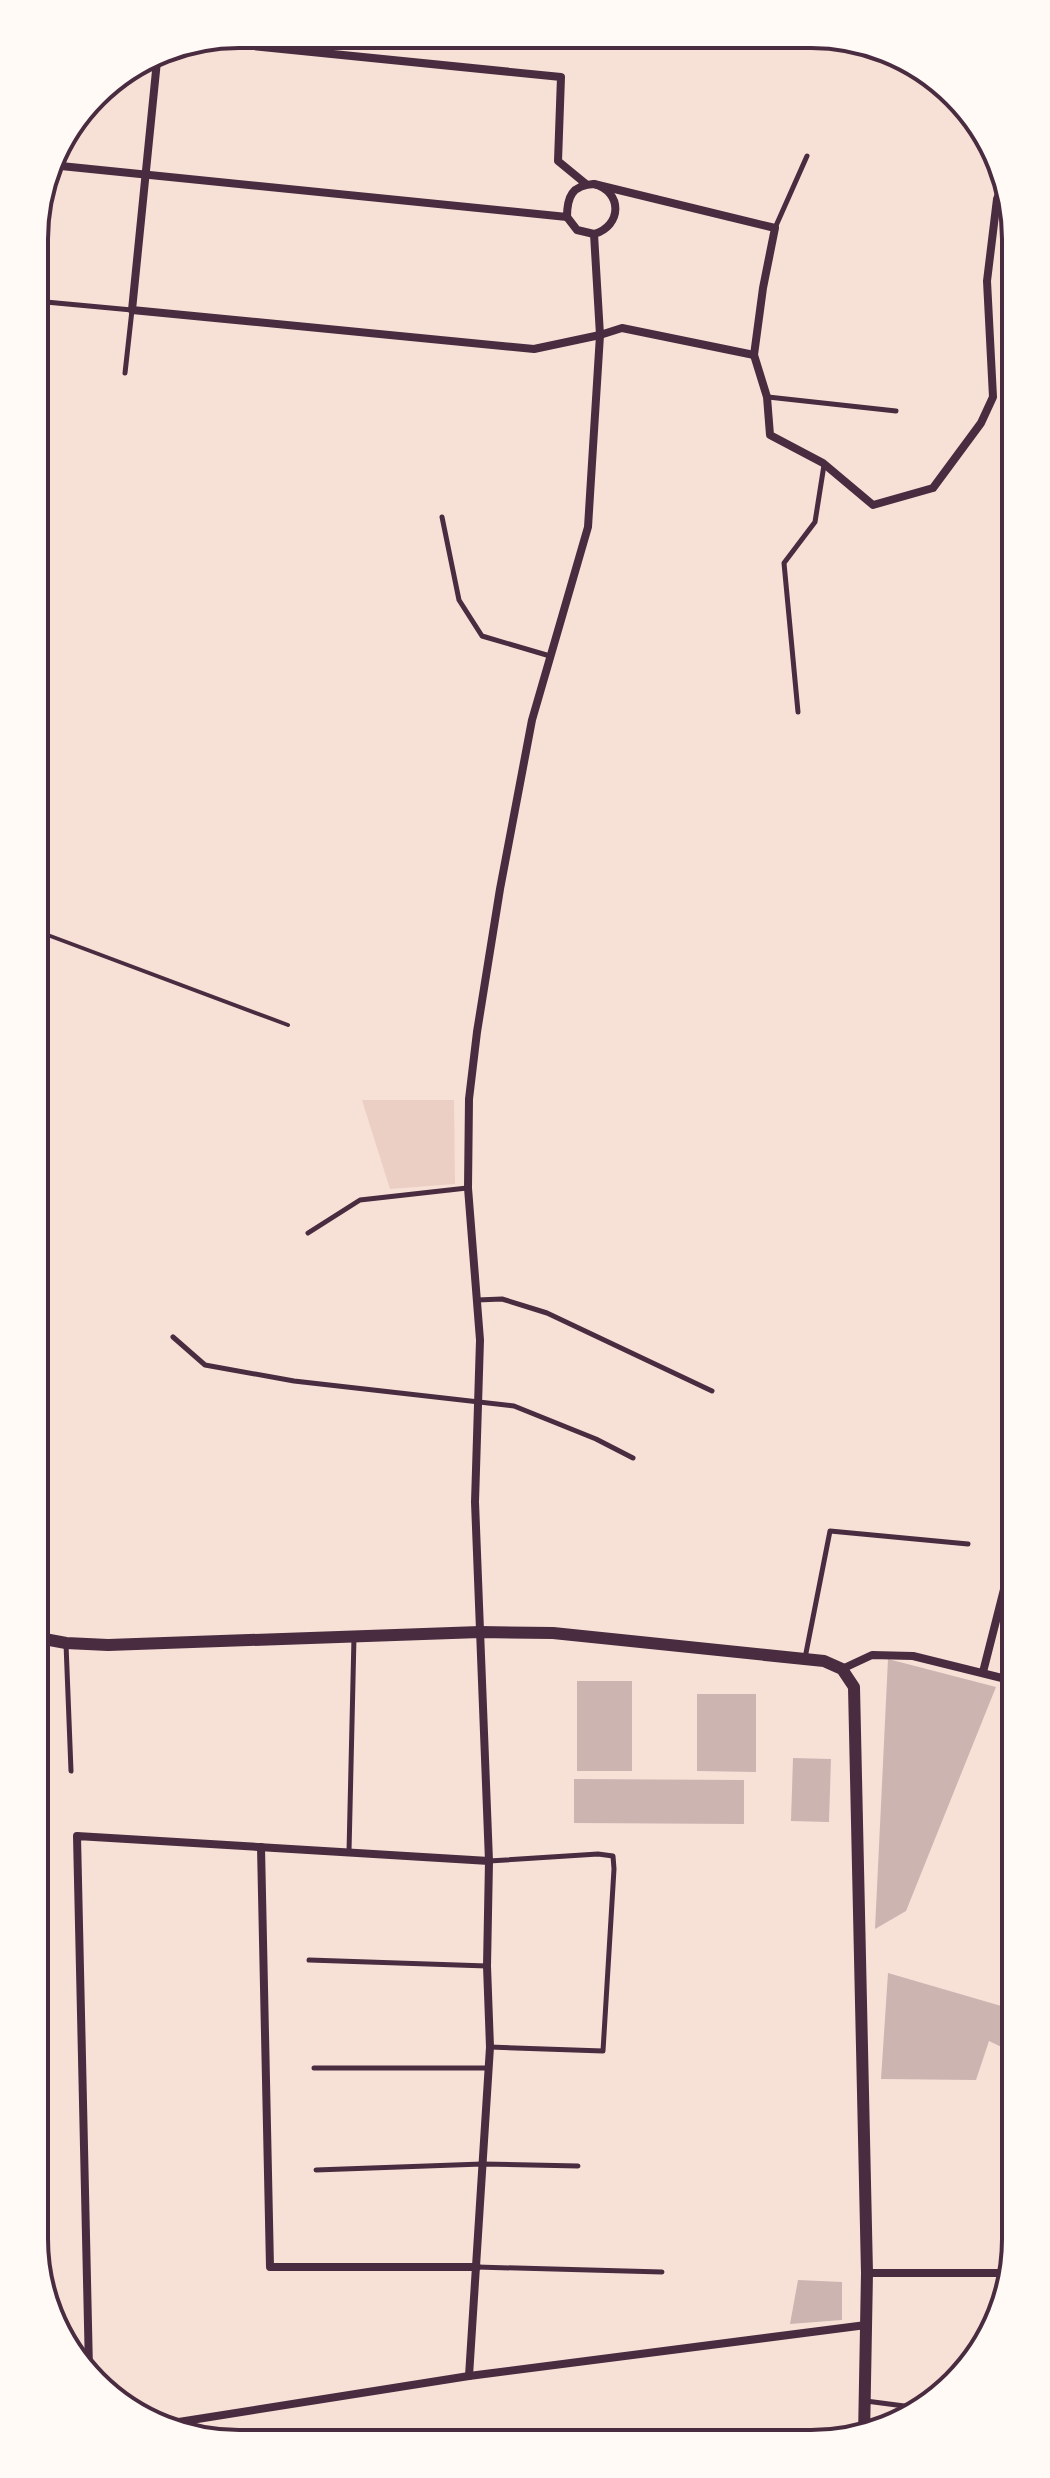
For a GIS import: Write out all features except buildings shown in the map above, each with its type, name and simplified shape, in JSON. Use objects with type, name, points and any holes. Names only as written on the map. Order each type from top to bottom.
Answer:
[{"type":"street","points":[[273,48],[561,77],[558,161],[590,184],[608,190],[613,197],[616,213],[608,227],[594,234],[577,230],[567,217],[567,200],[571,193],[590,184],[775,228],[754,355],[767,397],[770,435],[824,465],[873,505],[933,488],[981,423],[993,397],[987,281],[997,199]]},
{"type":"street","points":[[156,67],[132,310],[534,349],[622,328],[754,355]]},
{"type":"street","points":[[63,166],[567,217]]},
{"type":"street","points":[[469,2376],[490,2047],[487,1966],[489,1861],[475,1502],[480,1340],[468,1188],[469,1099],[500,889],[532,720],[588,527],[600,335],[594,234]]},
{"type":"street","points":[[983,1672],[1002,1597]]},
{"type":"street","points":[[48,1640],[108,1645],[480,1632],[553,1633],[824,1661],[842,1669],[854,1687],[867,2273],[864,2422]]},
{"type":"street","points":[[842,1669],[872,1655],[913,1656],[1002,1678]]},
{"type":"street","points":[[89,2357],[77,1836],[489,1861]]},
{"type":"street","points":[[261,1847],[270,2267],[477,2267]]},
{"type":"street","points":[[867,2273],[998,2273]]},
{"type":"street","points":[[183,2421],[469,2376],[866,2325]]},
{"type":"lane","points":[[775,228],[807,156]]},
{"type":"lane","points":[[48,302],[132,310],[125,373]]},
{"type":"lane","points":[[767,397],[896,411]]},
{"type":"lane","points":[[798,712],[784,563],[815,522],[824,465]]},
{"type":"lane","points":[[442,517],[459,600],[482,636],[551,656]]},
{"type":"lane","points":[[308,1233],[360,1200],[468,1188]]},
{"type":"lane","points":[[477,1300],[502,1299],[547,1313],[712,1391]]},
{"type":"lane","points":[[173,1337],[205,1365],[294,1381],[514,1406],[596,1439],[633,1458]]},
{"type":"lane","points":[[805,1659],[830,1531],[968,1544]]},
{"type":"lane","points":[[349,1852],[354,1637]]},
{"type":"lane","points":[[66,1643],[71,1771]]},
{"type":"lane","points":[[489,1861],[598,1854],[613,1856],[603,2051],[490,2047]]},
{"type":"lane","points":[[309,1960],[487,1966]]},
{"type":"lane","points":[[314,2068],[488,2068]]},
{"type":"lane","points":[[316,2170],[482,2164],[578,2166]]},
{"type":"lane","points":[[477,2267],[662,2272]]},
{"type":"lane","points":[[865,2401],[903,2406]]},
{"type":"path","points":[[48,935],[288,1025]]},
{"type":"shaded area","points":[[362,1100],[454,1100],[455,1184],[390,1189]]}]
